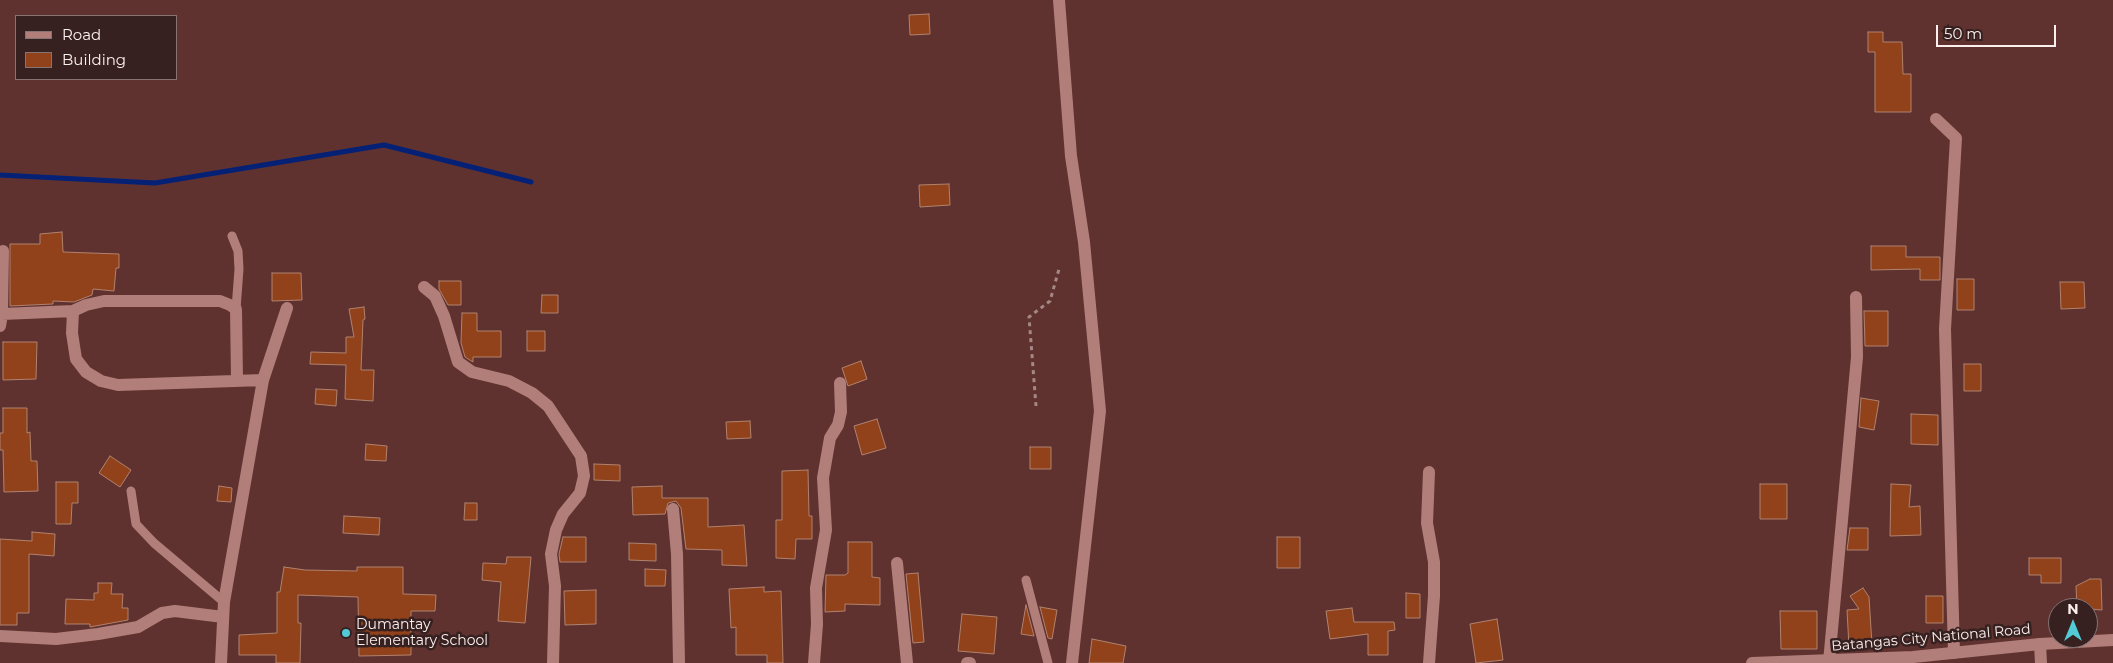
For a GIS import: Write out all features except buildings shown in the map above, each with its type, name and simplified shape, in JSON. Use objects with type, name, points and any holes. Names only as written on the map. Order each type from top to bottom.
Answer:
[{"type":"street","points":[[1059,0],[1071,156],[1084,242],[1100,411],[1072,663]]},
{"type":"street","points":[[1936,120],[1956,138],[1946,329],[1954,653]]},
{"type":"street","points":[[3,251],[1,320],[73,311],[86,305],[104,302],[220,302],[236,309],[237,380]]},
{"type":"street","points":[[424,287],[435,296],[458,362],[472,372],[509,382],[532,393],[548,406],[581,456],[584,476],[580,493],[563,514],[556,530],[551,554],[555,586],[553,663]]},
{"type":"street","points":[[1829,662],[1855,383],[1856,298]]},
{"type":"street","points":[[222,663],[224,602],[263,380],[286,308]]},
{"type":"street","points":[[73,311],[72,333],[76,359],[86,372],[101,381],[118,385],[263,380]]},
{"type":"street","points":[[814,663],[817,624],[816,588],[826,530],[823,478],[830,438],[838,425],[841,412],[840,383]]},
{"type":"street","points":[[1429,472],[1427,523],[1434,562],[1434,596],[1429,663]]},
{"type":"street","points":[[673,509],[677,554],[679,663]]},
{"type":"street","points":[[897,564],[907,663]]},
{"type":"street","points":[[0,636],[56,639],[98,634],[138,627],[162,613],[175,611],[223,618]]},
{"type":"street","name":"Batangas City National Road","points":[[1752,663],[1913,660],[1954,653],[2040,644],[2113,640]]},
{"type":"street","points":[[2040,644],[2040,663]]},
{"type":"lane","points":[[232,236],[238,251],[239,269],[236,309]]},
{"type":"lane","points":[[131,491],[136,524],[154,543],[224,602]]},
{"type":"lane","points":[[1026,580],[1048,663]]},
{"type":"path","points":[[1036,406],[1029,317],[1050,301],[1059,269]]},
{"type":"waterway","points":[[0,175],[155,183],[384,145],[531,182]]},
{"type":"place","name":"Dumantay Elementary School","points":[[346,633]]}]
